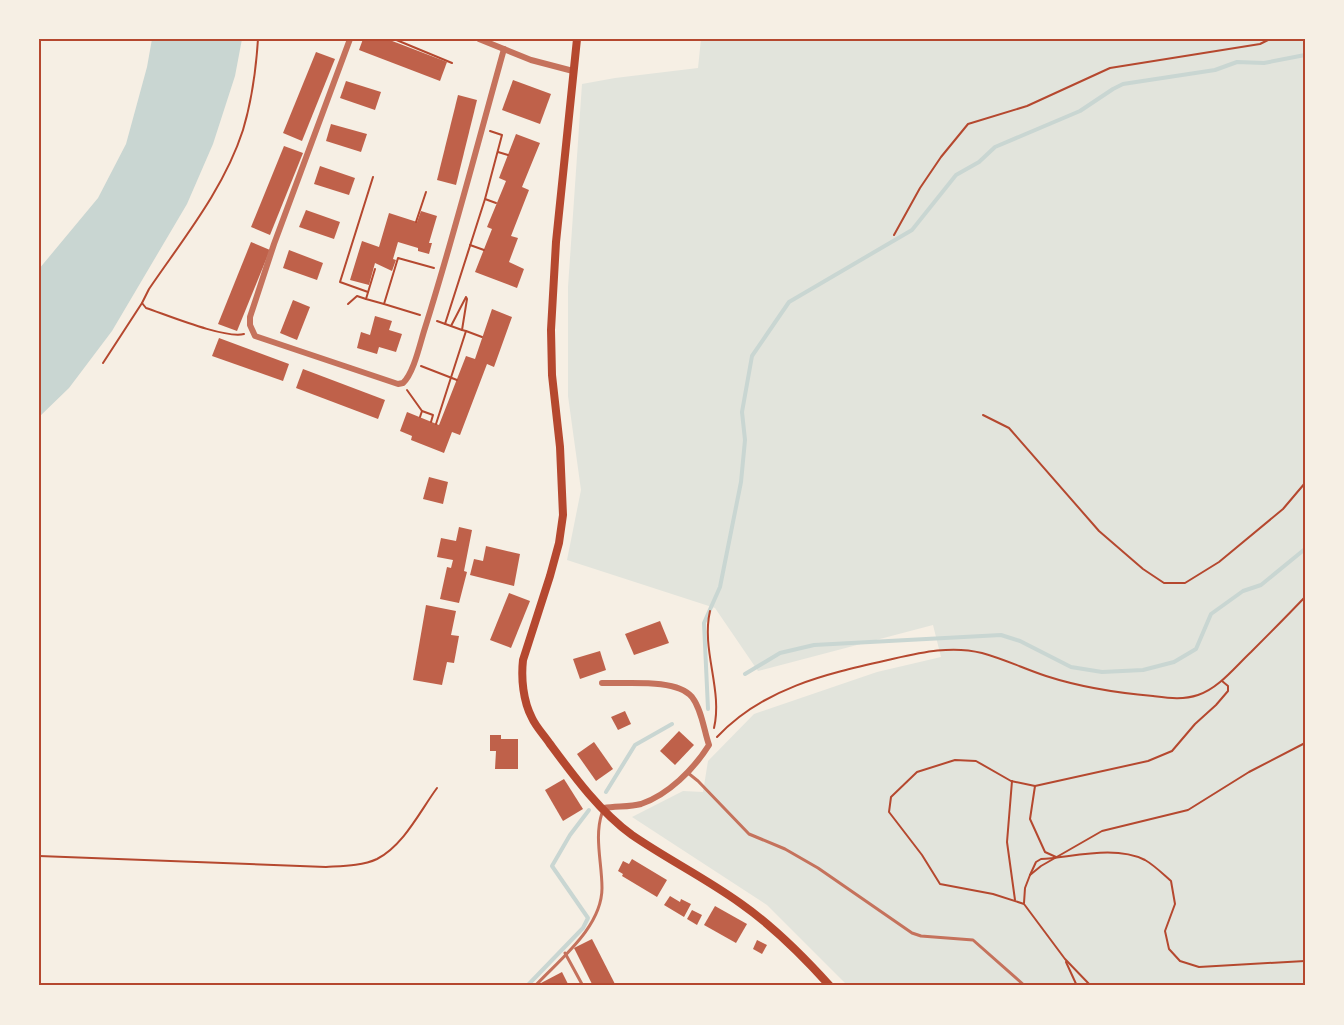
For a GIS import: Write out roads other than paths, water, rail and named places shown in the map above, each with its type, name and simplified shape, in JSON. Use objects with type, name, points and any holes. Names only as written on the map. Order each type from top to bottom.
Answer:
[{"type":"main road","points":[[577,39],[556,242],[551,330],[552,375],[560,447],[563,515],[554,565],[526,646],[522,673],[526,701],[531,717],[558,755],[604,808],[630,833],[742,904],[796,950],[830,986]]},
{"type":"street","points":[[350,39],[274,244],[250,317],[254,334],[391,382],[405,381],[413,363],[442,271],[504,49]]},
{"type":"street","points":[[479,39],[531,60],[573,71]]},
{"type":"street","points":[[602,683],[668,685],[682,689],[692,698],[698,710],[709,746],[687,773],[652,799],[640,804],[604,808]]},
{"type":"lane","points":[[687,773],[749,834],[785,849],[818,868],[912,933],[921,936],[973,940],[1025,986]]},
{"type":"lane","points":[[535,986],[586,932],[596,916],[602,890],[599,832],[604,808]]},
{"type":"lane","points":[[565,953],[583,986]]},
{"type":"waterway","points":[[708,709],[704,623],[720,587],[741,482],[745,440],[742,412],[752,356],[789,302],[912,230],[956,175],[979,162],[995,147],[1080,111],[1123,84],[1215,70],[1237,62],[1264,63],[1305,55]]},
{"type":"waterway","points":[[745,674],[780,653],[814,645],[1001,635],[1020,641],[1071,667],[1102,672],[1143,670],[1174,662],[1196,649],[1211,614],[1243,591],[1261,585],[1305,549]]},
{"type":"waterway","points":[[606,792],[635,745],[672,724]]},
{"type":"waterway","points":[[527,986],[583,928],[588,918],[552,866],[570,835],[589,810]]}]
